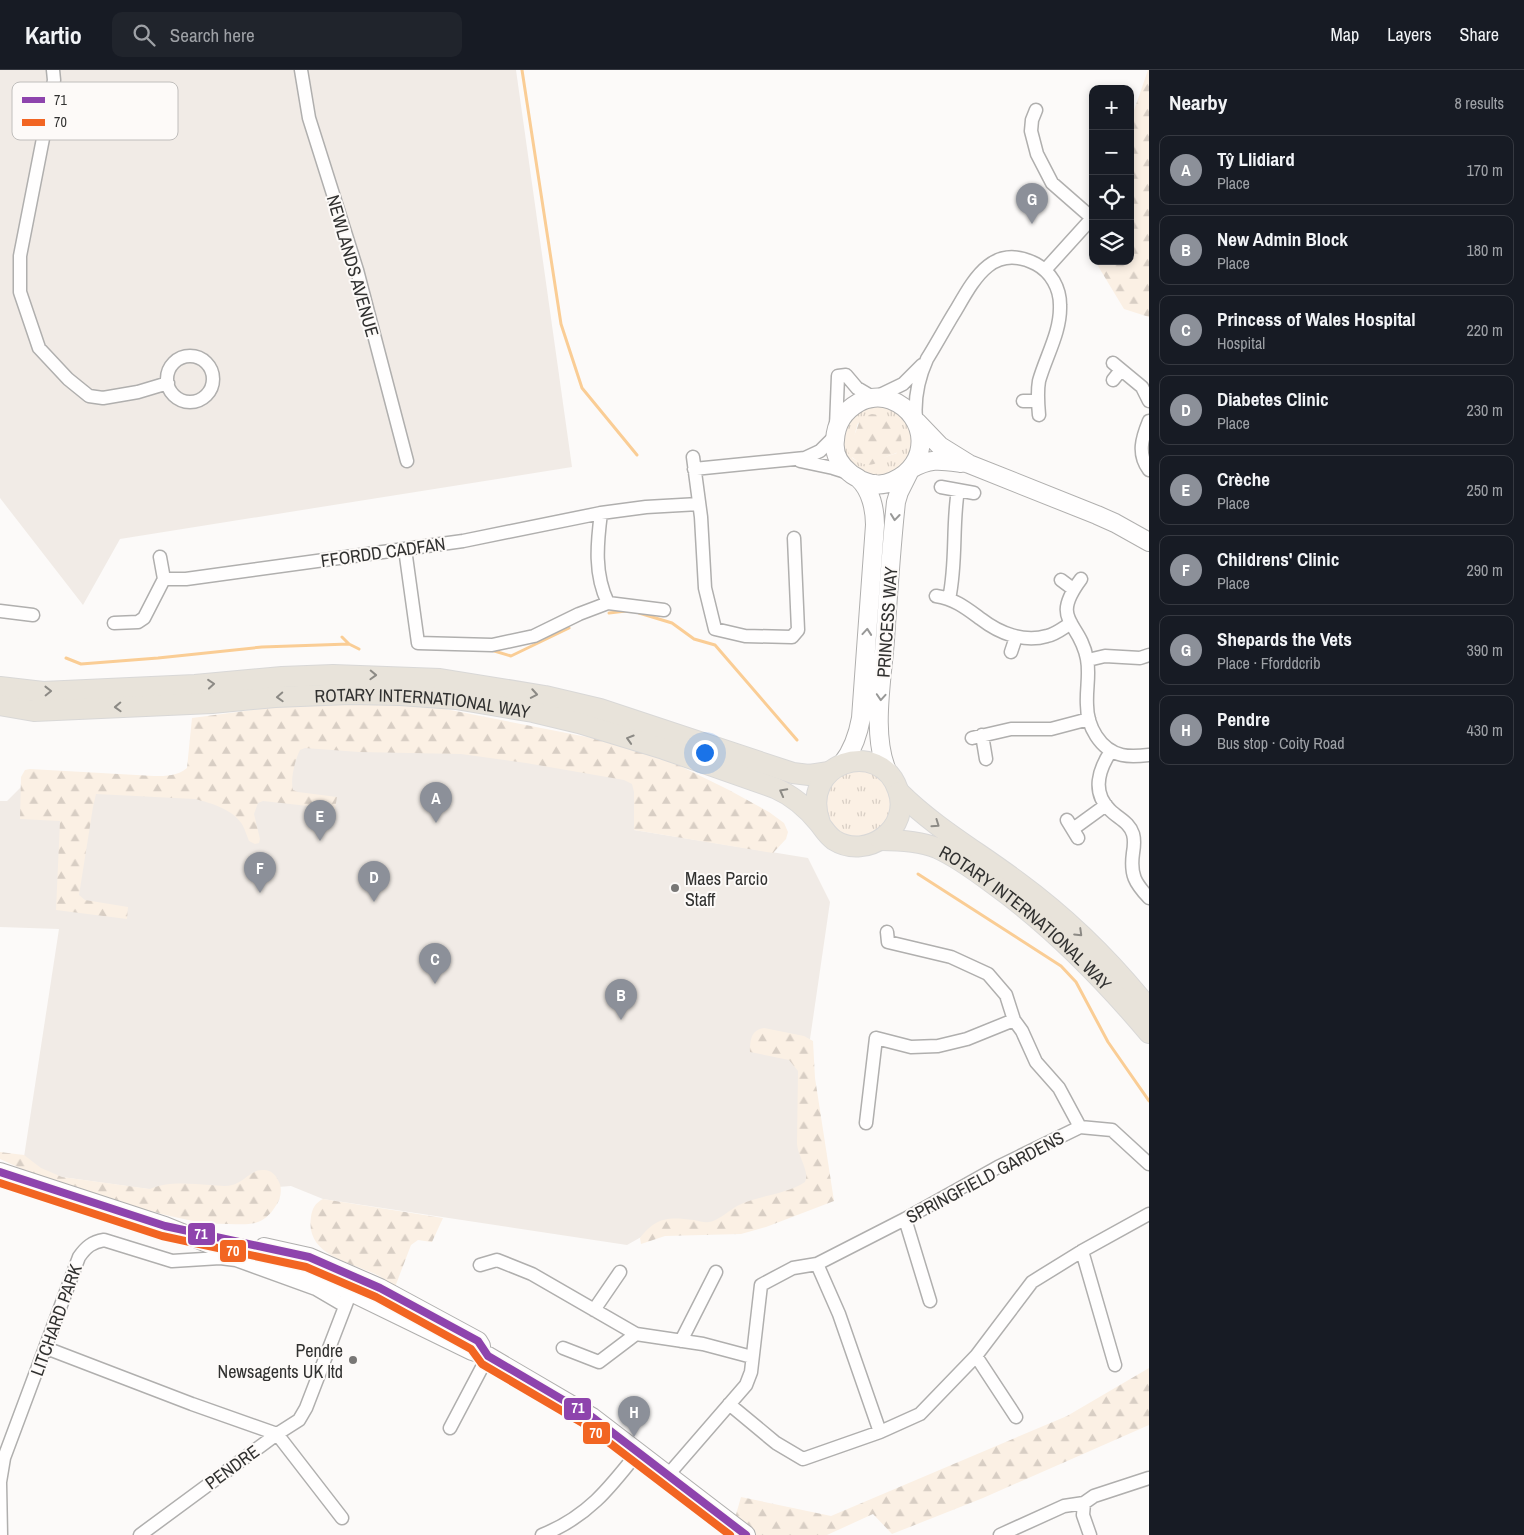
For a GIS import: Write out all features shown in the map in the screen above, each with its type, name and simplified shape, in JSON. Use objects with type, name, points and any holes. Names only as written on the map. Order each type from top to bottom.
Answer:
[{"type":"main road","name":"ROTARY INTERNATIONAL WAY","points":[[0,687],[43,692],[195,685],[282,677],[333,675],[440,678],[545,696],[591,707],[667,730],[793,773],[809,775],[836,768]]},
{"type":"main road","name":"ROTARY INTERNATIONAL WAY","points":[[0,705],[34,710],[212,703],[275,697],[350,694],[456,699],[556,717],[664,749],[786,793],[806,808],[820,823]]},
{"type":"main road","points":[[854,761],[867,762],[878,766],[888,773],[895,782],[901,806],[898,819],[891,831],[881,840],[865,846],[854,847],[843,844],[833,839],[820,823],[816,813],[817,791],[822,781],[836,768],[854,761]]},
{"type":"main road","name":"ROTARY INTERNATIONAL WAY","points":[[899,792],[916,809],[1020,883],[1074,928],[1122,975],[1149,1009]]},
{"type":"main road","name":"ROTARY INTERNATIONAL WAY","points":[[881,840],[902,840],[937,848],[978,873],[1053,931],[1094,970],[1149,1033]]},
{"type":"street","name":"NEWLANDS AVENUE","points":[[301,70],[309,118],[357,270],[407,461]]},
{"type":"street","points":[[1036,110],[1031,131],[1037,154],[1052,183],[1089,214]]},
{"type":"street","points":[[43,140],[20,256],[20,292],[39,348],[68,379],[89,396],[103,398],[129,394],[168,383]]},
{"type":"street","points":[[1045,270],[1089,220]]},
{"type":"street","points":[[916,421],[917,387],[927,359],[971,283],[982,270],[996,261],[1013,258],[1030,262],[1045,270],[1058,290],[1059,323],[1040,380],[1039,415]]},
{"type":"street","points":[[794,538],[798,630],[792,637],[745,636],[715,628],[705,588],[694,463],[796,460],[814,455],[826,446],[835,433],[841,417],[850,407],[862,401],[875,398],[903,384],[927,359]]},
{"type":"street","points":[[1116,371],[1142,387],[1149,401]]},
{"type":"street","points":[[835,433],[838,376],[846,375],[857,388],[875,398],[888,399],[900,404],[910,412],[940,446],[969,464],[1106,519],[1149,542]]},
{"type":"street","points":[[1023,401],[1038,401]]},
{"type":"street","name":"PRINCESS WAY","points":[[888,773],[883,763],[879,743],[881,698],[896,510],[899,492],[920,450],[921,437],[916,421]]},
{"type":"street","points":[[1149,421],[1141,449],[1144,462],[1149,470]]},
{"type":"street","name":"PRINCESS WAY","points":[[835,433],[834,443],[837,456],[842,465],[855,477],[872,503],[876,525],[861,718],[856,739],[836,768]]},
{"type":"street","points":[[796,460],[832,468],[874,484],[887,484],[924,462],[936,460],[969,464]]},
{"type":"street","points":[[941,487],[974,493]]},
{"type":"street","points":[[950,599],[954,572],[954,520],[958,490]]},
{"type":"street","name":"FFORDD CADFAN","points":[[164,579],[186,578],[463,541],[646,507],[699,504]]},
{"type":"street","points":[[601,514],[596,552],[602,590],[608,603]]},
{"type":"street","points":[[405,549],[418,643],[492,645],[534,636],[579,614],[608,603],[664,610]]},
{"type":"street","points":[[114,623],[138,622],[144,618],[164,579],[160,558]]},
{"type":"street","points":[[1061,580],[1077,584],[1068,598],[1067,616],[1083,643],[1088,660],[1087,704],[1089,719],[1096,736],[1105,747],[1126,756],[1149,755]]},
{"type":"street","points":[[936,596],[962,604],[989,625],[1016,636],[1033,639],[1048,636],[1071,623]]},
{"type":"street","points":[[0,611],[33,616]]},
{"type":"street","points":[[1011,652],[1016,636]]},
{"type":"street","points":[[1088,660],[1105,656],[1140,658],[1149,655]]},
{"type":"street","points":[[986,759],[977,736],[1011,729],[1050,730],[1089,719]]},
{"type":"street","points":[[1111,750],[1100,770],[1098,781],[1100,792],[1106,805],[1125,821],[1132,830],[1135,842],[1132,863],[1133,877],[1149,898]]},
{"type":"street","points":[[1073,829],[1106,805]]},
{"type":"street","points":[[887,932],[888,942],[951,957],[988,974],[1006,995],[1014,1020],[1022,1031],[1036,1062],[1058,1088],[1080,1127]]},
{"type":"street","points":[[866,1123],[876,1038],[911,1047],[938,1046],[968,1039],[1014,1020]]},
{"type":"street","name":"SPRINGFIELD GARDENS","points":[[752,1357],[761,1286],[793,1268],[817,1264],[998,1168],[1080,1127],[1112,1130],[1149,1164]]},
{"type":"street","points":[[1,1175],[165,1226],[284,1250],[318,1261],[350,1291],[380,1288],[478,1341],[488,1356],[592,1417],[746,1535]]},
{"type":"street","points":[[729,1404],[776,1443],[803,1459],[880,1432],[920,1414],[976,1356],[1032,1282],[1082,1251],[1149,1214]]},
{"type":"street","points":[[905,1219],[930,1301]]},
{"type":"street","name":"LITCHARD PARK","points":[[1,1535],[0,1471],[4,1458],[79,1257],[94,1242],[104,1240],[172,1261],[220,1258],[236,1260],[316,1289],[350,1291]]},
{"type":"street","points":[[1082,1251],[1115,1365]]},
{"type":"street","points":[[480,1265],[497,1260],[532,1274],[636,1334],[703,1344],[752,1357],[751,1372],[746,1386],[668,1475]]},
{"type":"street","points":[[817,1264],[839,1314],[880,1432]]},
{"type":"street","points":[[594,1310],[620,1272]]},
{"type":"street","points":[[681,1341],[716,1272]]},
{"type":"street","name":"PENDRE","points":[[140,1535],[277,1434],[299,1420],[306,1408],[350,1291]]},
{"type":"street","points":[[563,1348],[599,1362],[636,1334]]},
{"type":"street","points":[[46,1348],[192,1404],[277,1434],[342,1518]]},
{"type":"street","points":[[450,1428],[488,1356]]},
{"type":"street","points":[[976,1356],[1016,1417]]},
{"type":"street","points":[[542,1535],[558,1528],[583,1512],[606,1492],[638,1452]]},
{"type":"street","points":[[1000,1535],[1064,1506],[1084,1503],[1094,1496],[1149,1478]]},
{"type":"street","points":[[1084,1503],[1083,1515],[1090,1535]]},
{"type":"shaded area","points":[[0,70],[516,70],[572,467],[120,539],[83,605],[0,498]]},
{"type":"shaded area","points":[[308,740],[528,754],[625,772],[634,786],[634,830],[808,858],[830,902],[810,1039],[798,1069],[814,1188],[720,1226],[666,1223],[627,1245],[323,1199],[291,1186],[184,1194],[22,1170],[59,929],[0,927],[0,801],[7,801],[21,787],[174,780]]},
{"type":"green space","points":[[1149,70],[1149,317],[1124,309],[1097,265],[1134,265],[1134,110]]},
{"type":"green space","points":[[874,405],[887,406],[900,414],[908,424],[911,436],[911,447],[907,458],[900,467],[890,473],[876,475],[869,474],[852,464],[843,446],[844,433],[853,415]],"holes":[[[858,423],[897,453],[869,463],[852,458]]]},
{"type":"green space","points":[[872,414],[891,417],[900,432],[902,440],[896,453],[874,464],[867,465],[860,463],[851,456],[848,449],[862,417]]},
{"type":"green space","points":[[326,705],[435,707],[592,738],[645,752],[670,761],[769,812],[784,823],[788,832],[786,839],[773,853],[634,830],[634,792],[632,784],[624,780],[461,754],[359,752],[305,748],[300,750],[295,764],[292,781],[293,790],[337,797],[335,809],[263,801],[258,803],[254,814],[260,839],[259,843],[255,844],[249,841],[239,820],[229,811],[208,803],[195,799],[96,794],[79,895],[85,900],[128,907],[127,919],[56,910],[60,821],[20,819],[21,777],[25,770],[154,776],[172,775],[187,768],[192,718],[275,707]]},
{"type":"green space","points":[[859,768],[879,776],[892,794],[891,817],[870,838],[840,836],[822,812],[833,778]]},
{"type":"green space","points":[[764,1028],[804,1036],[813,1041],[815,1078],[834,1201],[766,1227],[741,1234],[665,1236],[641,1244],[640,1238],[652,1225],[658,1222],[677,1218],[706,1222],[713,1221],[739,1205],[789,1190],[805,1182],[806,1173],[797,1144],[798,1071],[789,1060],[750,1052],[752,1036],[756,1031]]},
{"type":"green space","points":[[0,1152],[24,1155],[41,1168],[62,1177],[150,1189],[157,1186],[180,1184],[229,1186],[254,1172],[265,1170],[273,1173],[281,1189],[277,1204],[264,1219],[255,1223],[218,1224],[177,1218],[90,1194],[35,1175],[0,1159]]},
{"type":"green space","points":[[323,1199],[443,1218],[432,1242],[418,1240],[411,1245],[395,1287],[378,1275],[342,1261],[322,1249],[315,1240],[311,1230],[311,1214],[316,1204]]},
{"type":"green space","points":[[1149,1368],[1149,1425],[983,1498],[892,1534],[873,1514],[827,1535],[746,1535],[733,1525],[741,1497],[831,1516],[1067,1416]]},
{"type":"waterway","points":[[522,70],[561,324],[582,388],[637,455]]},
{"type":"waterway","points":[[609,613],[626,611]]},
{"type":"waterway","points":[[639,613],[672,623],[694,639],[715,645],[797,740]]},
{"type":"waterway","points":[[491,650],[511,656],[569,628]]},
{"type":"waterway","points":[[342,637],[349,644],[359,649]]},
{"type":"waterway","points":[[66,658],[81,664],[262,647],[349,644]]},
{"type":"waterway","points":[[918,874],[1061,966],[1076,982],[1108,1042],[1149,1101]]},
{"type":"transit line","name":"71","points":[[0,1172],[165,1226],[309,1257],[380,1288],[478,1341],[488,1356],[592,1417],[746,1535]]},
{"type":"transit line","name":"70","points":[[0,1183],[162,1236],[306,1267],[376,1297],[471,1349],[482,1364],[586,1425],[730,1535]]},
{"type":"place","name":"Shepards the Vets","points":[[1032,224]]},
{"type":"place","name":"Tŷ Llidiard","points":[[436,823]]},
{"type":"place","name":"Crèche","points":[[320,841]]},
{"type":"place","name":"Maes Parcio Staff","points":[[675,888]]},
{"type":"place","name":"Childrens' Clinic","points":[[260,893]]},
{"type":"place","name":"Diabetes Clinic","points":[[374,902]]},
{"type":"place","name":"Princess of Wales Hospital","points":[[435,984]]},
{"type":"place","name":"New Admin Block","points":[[621,1020]]},
{"type":"place","name":"Pendre Newsagents UK ltd","points":[[353,1360]]},
{"type":"place","name":"Pendre","points":[[634,1437]]}]
